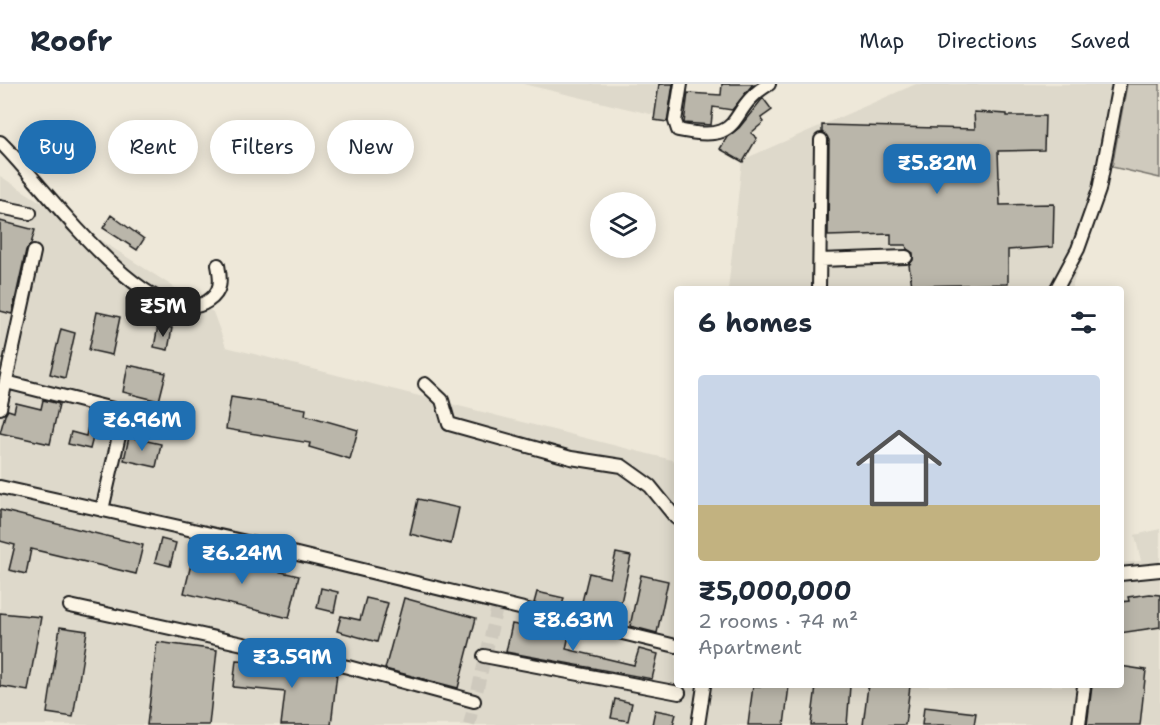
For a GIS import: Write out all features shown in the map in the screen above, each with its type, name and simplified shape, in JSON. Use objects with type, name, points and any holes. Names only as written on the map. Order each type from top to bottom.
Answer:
[{"type":"street","points":[[681,84],[675,121],[678,130],[715,135],[732,126],[755,92],[769,84]]},
{"type":"street","points":[[1058,286],[1078,249],[1099,190],[1119,84]]},
{"type":"street","points":[[819,286],[821,140]]},
{"type":"street","points":[[0,142],[74,228],[148,293],[171,305],[196,307],[216,296],[221,282],[218,265]]},
{"type":"street","points":[[0,207],[30,213]]},
{"type":"street","points":[[0,408],[34,252]]},
{"type":"street","points":[[820,260],[906,257]]},
{"type":"street","points":[[6,382],[113,409],[120,415],[122,423],[102,510]]},
{"type":"street","points":[[425,384],[442,400],[449,424],[571,458],[622,466],[650,486],[674,516]]},
{"type":"street","points":[[0,488],[260,545],[674,646]]},
{"type":"street","points":[[1124,574],[1160,570]]},
{"type":"street","points":[[70,606],[348,667],[474,701]]},
{"type":"street","points":[[484,656],[679,693]]},
{"type":"street","points":[[698,725],[704,688]]},
{"type":"street","points":[[1079,725],[1084,688]]},
{"type":"shaded area","points":[[523,84],[668,84],[663,117]]},
{"type":"shaded area","points":[[916,84],[1119,84],[1112,167],[1072,286],[728,286],[742,160]]},
{"type":"shaded area","points":[[1127,84],[1160,84],[1160,178],[1112,167]]},
{"type":"shaded area","points":[[0,176],[213,312],[226,347],[674,460],[674,688],[1124,688],[1124,563],[1141,561],[1135,535],[1160,529],[1160,725],[0,725]]},
{"type":"building","points":[[659,84],[673,84],[667,122],[654,120]]},
{"type":"building","points":[[722,84],[753,84],[732,110],[713,107],[711,125],[684,123],[688,93],[721,95]]},
{"type":"building","points":[[763,98],[772,110],[761,118],[764,122],[751,133],[757,138],[743,162],[720,149],[727,137],[739,128]]},
{"type":"building","points":[[974,112],[1007,114],[1007,116],[1045,116],[1044,150],[998,151],[1000,205],[1054,204],[1053,247],[1008,250],[1008,284],[912,286],[909,265],[913,260],[913,253],[907,249],[906,245],[891,245],[891,234],[828,236],[829,140],[822,132],[822,125],[975,129]]},
{"type":"building","points":[[111,215],[144,239],[137,250],[103,228]]},
{"type":"building","points":[[0,221],[35,230],[31,244],[26,250],[12,314],[0,311]]},
{"type":"building","points":[[97,312],[120,317],[112,355],[89,350]]},
{"type":"building","points":[[158,326],[172,328],[168,350],[154,347]]},
{"type":"building","points":[[61,329],[75,333],[65,378],[50,374]]},
{"type":"building","points":[[128,365],[166,373],[159,401],[123,392]]},
{"type":"building","points":[[231,397],[306,409],[305,415],[358,430],[350,459],[309,447],[310,443],[226,429]]},
{"type":"building","points":[[43,400],[59,404],[50,444],[0,433],[5,415],[8,410],[14,412],[16,403],[41,409]]},
{"type":"building","points":[[91,412],[110,418],[107,433],[95,430],[90,449],[68,444],[71,432],[86,436]]},
{"type":"building","points":[[129,437],[161,444],[156,467],[124,460]]},
{"type":"building","points":[[418,499],[459,508],[451,544],[410,534]]},
{"type":"building","points":[[0,510],[143,545],[136,574],[31,549],[26,574],[9,570],[15,545],[0,541]]},
{"type":"building","points":[[161,539],[176,543],[170,566],[155,562]]},
{"type":"building","points":[[194,552],[299,576],[289,618],[184,593]]},
{"type":"building","points":[[616,553],[631,556],[617,621],[601,618],[603,611],[581,606],[589,573],[610,578]]},
{"type":"building","points":[[641,575],[668,581],[657,633],[630,626]]},
{"type":"building","points":[[321,588],[338,592],[334,612],[317,608]]},
{"type":"building","points":[[537,592],[564,598],[561,610],[534,603]]},
{"type":"building","points":[[1160,595],[1160,627],[1124,632],[1124,602],[1129,601],[1128,597]]},
{"type":"building","points":[[366,598],[388,603],[377,642],[337,631],[341,616],[360,620]]},
{"type":"building","points":[[404,598],[476,618],[458,688],[385,669]]},
{"type":"building","points":[[0,613],[41,617],[28,691],[0,686]]},
{"type":"building","points":[[512,624],[569,635],[566,649],[634,665],[639,649],[658,654],[652,679],[506,652]]},
{"type":"building","points":[[60,627],[87,631],[73,717],[47,713]]},
{"type":"building","points":[[157,642],[217,650],[209,725],[147,725]]},
{"type":"building","points":[[236,660],[298,664],[337,673],[331,725],[281,725],[285,692],[233,687]]},
{"type":"building","points":[[1124,667],[1146,670],[1140,725],[1087,725],[1092,688],[1124,688]]},
{"type":"building","points":[[753,688],[789,688],[784,725],[748,725]]},
{"type":"building","points":[[816,688],[850,688],[847,725],[811,725]]},
{"type":"building","points":[[868,688],[910,688],[905,725],[863,725]]},
{"type":"building","points":[[615,699],[632,703],[628,721],[611,718]]},
{"type":"building","points":[[924,707],[976,713],[974,725],[922,725]]},
{"type":"building","points":[[655,710],[676,714],[673,725],[652,725]]},
{"type":"tunnel","points":[[469,725],[498,604]]}]
